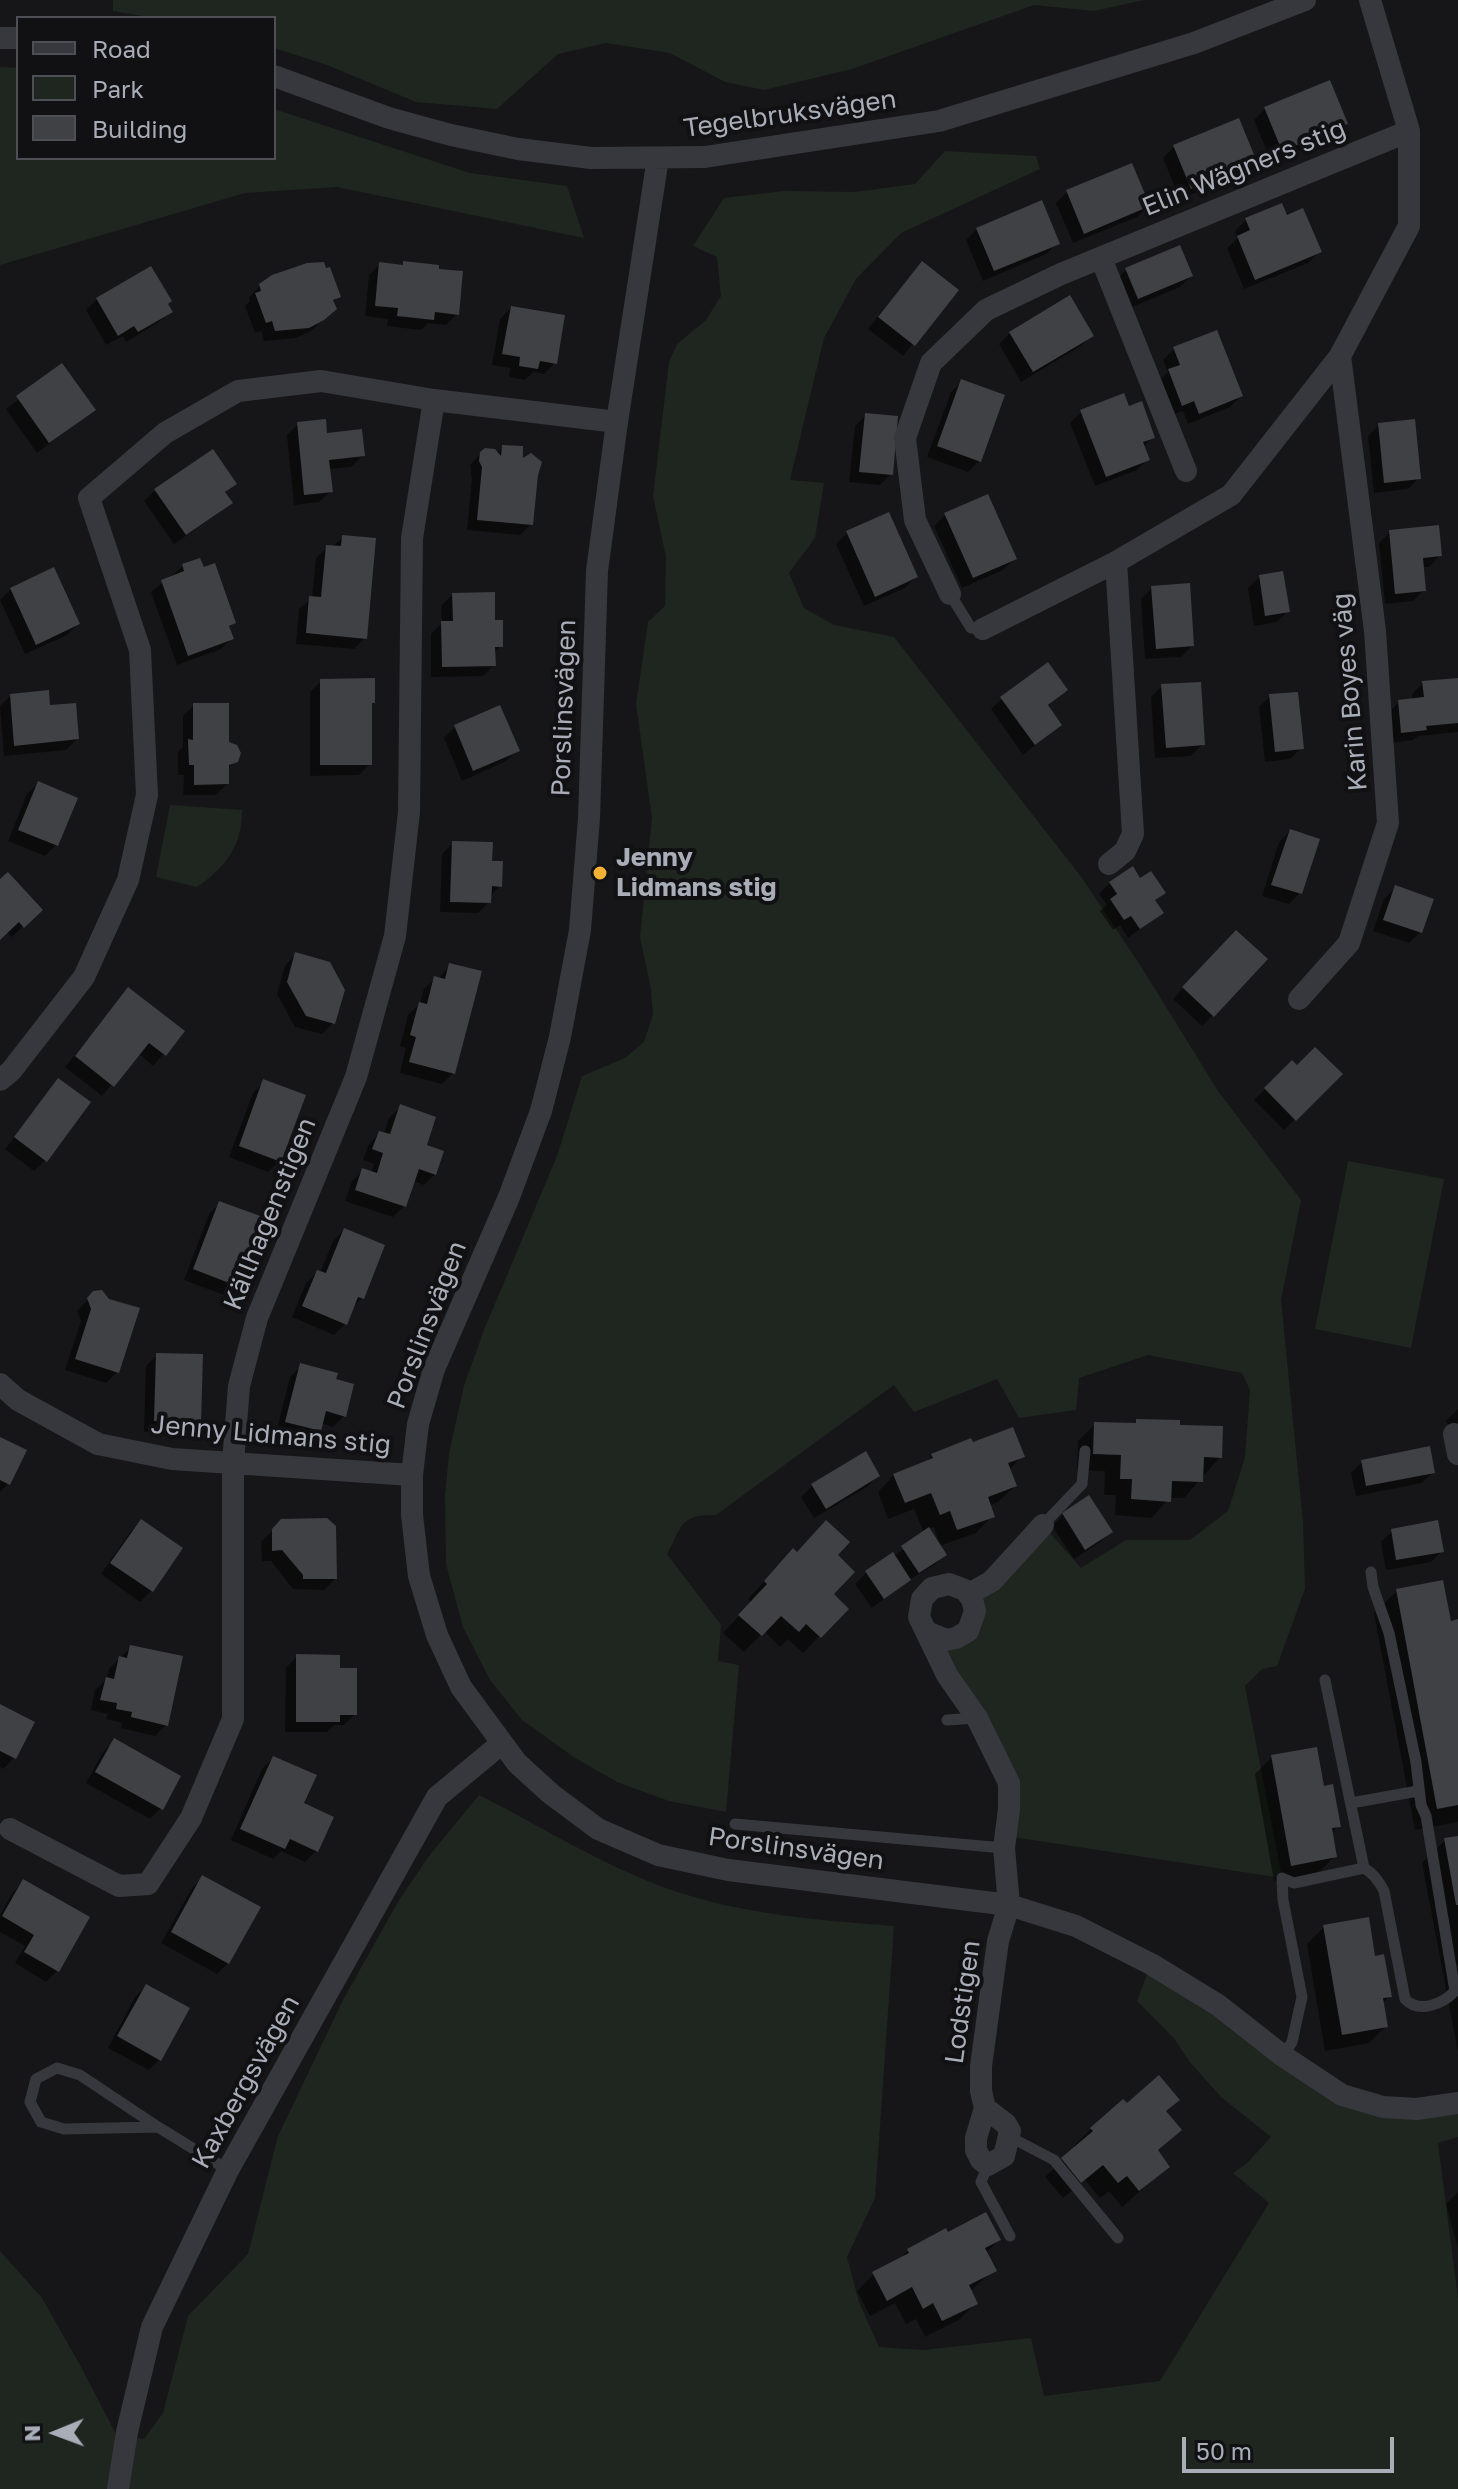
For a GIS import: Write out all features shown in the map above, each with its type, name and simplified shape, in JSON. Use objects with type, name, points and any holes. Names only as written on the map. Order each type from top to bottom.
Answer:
[{"type":"street","name":"Tegelbruksvägen","points":[[276,77],[389,118],[518,149],[591,158],[705,157],[939,121],[1194,43],[1305,0]]},
{"type":"street","points":[[983,629],[1116,562],[1231,495],[1340,356],[1409,226],[1409,131],[1373,8]]},
{"type":"street","name":"Elin Wägners stig","points":[[950,594],[915,520],[905,438],[931,363],[986,310],[1101,258],[1409,131]]},
{"type":"street","name":"Porslinsvägen","points":[[658,158],[597,571],[589,818],[580,930],[560,1037],[541,1111],[509,1197],[434,1369],[418,1424],[412,1475],[412,1515],[419,1576],[437,1635],[461,1687],[517,1763],[551,1794],[598,1829],[658,1855],[728,1870],[1009,1905],[1076,1926],[1151,1964],[1218,2005],[1283,2056],[1342,2095],[1360,2101],[1417,2109],[1458,2103]]},
{"type":"street","points":[[1101,258],[1186,471]]},
{"type":"street","name":"Karin Boyes väg","points":[[1299,999],[1349,943],[1388,823],[1375,631],[1340,356]]},
{"type":"street","points":[[0,1080],[11,1071],[84,977],[128,880],[147,795],[140,650],[89,498],[165,433],[238,391],[321,381],[434,400],[617,422]]},
{"type":"street","name":"Källhagenstigen","points":[[10,1829],[119,1886],[148,1884],[191,1818],[233,1719],[233,1463],[239,1386],[257,1318],[356,1077],[395,936],[409,812],[412,538],[434,400]]},
{"type":"street","points":[[1109,864],[1125,851],[1133,834],[1116,562]]},
{"type":"street","name":"Jenny Lidmans stig","points":[[0,1384],[18,1400],[98,1444],[172,1459],[412,1475]]},
{"type":"street","points":[[969,1594],[992,1581],[1043,1525]]},
{"type":"street","points":[[929,1633],[946,1640],[968,1631],[975,1611],[969,1594],[961,1587],[940,1584],[926,1593],[919,1607],[919,1617],[947,1675],[977,1718],[1009,1783],[1004,1848],[1009,1905]]},
{"type":"street","name":"Kaxbergsvägen","points":[[118,2489],[127,2432],[152,2327],[228,2170],[437,1797],[502,1743]]},
{"type":"street","name":"Lodstigen","points":[[988,2165],[976,2150],[976,2138],[985,2108],[981,2066],[998,1941],[1009,1905]]},
{"type":"street","points":[[985,2108],[1006,2124],[1010,2137],[1004,2156],[988,2165]]},
{"type":"lane","points":[[950,594],[971,628],[983,629]]},
{"type":"lane","points":[[1043,1525],[1082,1484],[1085,1451]]},
{"type":"lane","points":[[1325,1680],[1364,1868],[1384,1891],[1405,1999],[1419,2006],[1436,2004],[1455,1991],[1426,1816],[1418,1791],[1416,1762],[1389,1633],[1371,1572]]},
{"type":"lane","points":[[947,1720],[977,1718]]},
{"type":"lane","points":[[1351,1803],[1418,1791]]},
{"type":"lane","points":[[735,1824],[1004,1848]]},
{"type":"lane","points":[[1283,2056],[1292,2042],[1302,1997],[1283,1900],[1282,1878],[1294,1883],[1364,1868]]},
{"type":"lane","points":[[158,2127],[64,2129],[41,2122],[30,2102],[36,2079],[57,2068],[80,2075],[228,2170]]},
{"type":"lane","points":[[1010,2137],[1054,2160],[1118,2238]]},
{"type":"lane","points":[[988,2165],[981,2182],[1010,2236]]},
{"type":"green space","points":[[113,0],[1144,0],[1094,11],[1034,5],[852,69],[764,90],[725,82],[670,53],[606,43],[558,54],[497,109],[416,102],[327,65],[276,49],[276,16],[142,16],[113,11]]},
{"type":"green space","points":[[0,67],[16,68],[16,160],[276,160],[276,110],[470,173],[567,186],[584,238],[337,187],[245,193],[0,265]]},
{"type":"green space","points":[[945,151],[1036,156],[1040,169],[901,233],[856,279],[824,338],[790,480],[824,483],[815,538],[789,573],[804,608],[834,625],[894,637],[1082,878],[1218,1091],[1301,1200],[1281,1300],[1303,1522],[1305,1589],[1277,1666],[1262,1669],[1245,1686],[1282,1878],[1006,1836],[1009,1809],[929,1633],[951,1640],[974,1604],[1043,1525],[1081,1568],[1126,1540],[1190,1540],[1228,1511],[1245,1457],[1250,1390],[1242,1373],[1148,1355],[1079,1378],[1076,1410],[1019,1418],[997,1379],[914,1412],[894,1385],[716,1515],[695,1517],[684,1524],[667,1554],[721,1625],[718,1661],[739,1665],[726,1812],[669,1801],[617,1782],[575,1758],[522,1720],[490,1680],[463,1627],[446,1564],[445,1496],[449,1453],[464,1386],[484,1330],[557,1156],[582,1076],[625,1058],[644,1042],[653,1015],[640,937],[652,818],[636,704],[648,622],[665,606],[666,557],[653,496],[669,362],[677,344],[706,320],[721,296],[717,257],[693,246],[724,198],[784,191],[855,192],[915,184]]},
{"type":"green space","points":[[170,805],[242,810],[239,834],[230,854],[216,872],[197,887],[156,877]]},
{"type":"green space","points":[[1348,1161],[1444,1179],[1411,1348],[1315,1329]]},
{"type":"green space","points":[[479,1795],[605,1862],[677,1892],[769,1913],[894,1926],[875,2198],[847,2257],[859,2302],[879,2347],[924,2350],[1031,2338],[1044,2396],[1160,2381],[1269,2203],[1233,2173],[1271,2137],[1221,2097],[1189,2061],[1173,2037],[1137,2001],[1151,1964],[1342,2095],[1458,2103],[1458,2137],[1438,2143],[1458,2298],[1458,2489],[0,2489],[0,2251],[42,2298],[117,2436],[144,2439],[163,2413],[188,2316],[248,2254],[278,2136],[343,2000],[399,1900],[429,1856]]},
{"type":"building","points":[[1330,80],[1348,124],[1282,151],[1264,107]]},
{"type":"building","points":[[1239,118],[1257,162],[1191,189],[1173,145]]},
{"type":"building","points":[[1132,163],[1150,206],[1084,234],[1066,190]]},
{"type":"building","points":[[1042,200],[1060,244],[994,271],[976,228]]},
{"type":"building","points":[[1282,203],[1287,215],[1303,208],[1322,252],[1255,280],[1237,236],[1250,230],[1245,218]]},
{"type":"building","points":[[1180,245],[1193,276],[1138,299],[1125,268]]},
{"type":"building","points":[[403,261],[463,271],[459,315],[435,312],[434,320],[397,316],[398,308],[375,306],[379,262],[403,265]]},
{"type":"building","points":[[922,261],[959,290],[915,346],[878,317]]},
{"type":"building","points":[[324,262],[326,268],[330,267],[341,297],[333,300],[337,309],[309,328],[275,331],[272,321],[266,323],[255,293],[261,291],[259,284],[272,275],[307,263]]},
{"type":"building","points":[[151,266],[172,301],[168,304],[173,312],[138,332],[134,326],[118,336],[96,298]]},
{"type":"building","points":[[1070,295],[1094,336],[1033,372],[1009,332]]},
{"type":"building","points":[[511,306],[565,315],[557,364],[540,361],[538,369],[519,366],[520,357],[502,354]]},
{"type":"building","points":[[1217,330],[1243,396],[1199,414],[1194,401],[1182,406],[1168,369],[1180,365],[1173,347]]},
{"type":"building","points":[[62,363],[96,410],[49,443],[16,396]]},
{"type":"building","points":[[961,379],[1005,395],[981,462],[937,446]]},
{"type":"building","points":[[1124,393],[1129,406],[1142,401],[1155,438],[1143,442],[1150,460],[1106,477],[1080,410]]},
{"type":"building","points":[[865,413],[898,416],[893,475],[859,472]]},
{"type":"building","points":[[326,419],[327,433],[362,429],[365,456],[329,460],[333,492],[304,495],[297,422]]},
{"type":"building","points":[[1415,419],[1421,479],[1384,483],[1378,423]]},
{"type":"building","points":[[502,445],[523,446],[523,458],[531,453],[542,462],[533,525],[477,520],[482,467],[480,452],[485,448],[495,449],[501,456]]},
{"type":"building","points":[[213,449],[237,484],[225,492],[233,503],[186,535],[154,489]]},
{"type":"building","points":[[988,494],[1017,559],[973,578],[944,513]]},
{"type":"building","points":[[889,512],[918,577],[875,597],[846,531]]},
{"type":"building","points":[[1439,525],[1442,556],[1423,558],[1426,591],[1395,594],[1389,530]]},
{"type":"building","points":[[342,535],[376,538],[367,639],[306,633],[309,596],[321,597],[326,545],[341,546]]},
{"type":"building","points":[[200,558],[204,567],[215,563],[236,623],[229,626],[234,639],[188,656],[161,580],[184,571],[182,564]]},
{"type":"building","points":[[54,567],[80,624],[36,645],[10,588]]},
{"type":"building","points":[[1283,571],[1290,612],[1265,616],[1259,575]]},
{"type":"building","points":[[1190,583],[1194,646],[1156,649],[1151,586]]},
{"type":"building","points":[[495,592],[495,620],[503,620],[503,647],[495,647],[496,666],[442,667],[441,621],[453,621],[452,593]]},
{"type":"building","points":[[1048,662],[1068,690],[1048,705],[1062,725],[1035,745],[1000,697]]},
{"type":"building","points":[[375,678],[372,765],[320,765],[320,679]]},
{"type":"building","points":[[1458,678],[1458,723],[1426,726],[1427,730],[1401,733],[1398,700],[1424,697],[1422,681]]},
{"type":"building","points":[[1201,682],[1205,745],[1166,748],[1161,684]]},
{"type":"building","points":[[49,690],[50,705],[76,703],[79,739],[14,746],[10,694]]},
{"type":"building","points":[[1298,692],[1304,749],[1275,752],[1269,694]]},
{"type":"building","points":[[193,703],[229,703],[229,742],[237,745],[241,753],[238,762],[229,765],[229,784],[194,785],[194,765],[189,765],[188,739],[193,740]]},
{"type":"building","points":[[500,705],[520,751],[473,771],[454,725]]},
{"type":"building","points":[[38,781],[78,798],[58,846],[18,830]]},
{"type":"building","points":[[1290,829],[1320,839],[1302,894],[1271,885]]},
{"type":"building","points":[[452,841],[493,842],[492,861],[503,861],[502,887],[492,886],[491,903],[450,902]]},
{"type":"building","points":[[1133,866],[1140,878],[1151,871],[1166,893],[1155,900],[1164,913],[1140,929],[1131,916],[1124,920],[1110,899],[1117,894],[1109,882]]},
{"type":"building","points":[[8,872],[43,910],[24,928],[19,922],[0,940],[0,879]]},
{"type":"building","points":[[1395,885],[1434,899],[1422,933],[1383,920]]},
{"type":"building","points":[[1236,930],[1268,959],[1214,1017],[1182,987]]},
{"type":"building","points":[[295,952],[330,962],[345,990],[335,1024],[306,1016],[287,982]]},
{"type":"building","points":[[449,963],[482,971],[455,1074],[409,1062],[416,1037],[410,1035],[419,1002],[427,1004],[434,976],[445,979]]},
{"type":"building","points":[[128,987],[185,1031],[166,1056],[149,1043],[114,1087],[75,1056]]},
{"type":"building","points":[[1315,1047],[1343,1074],[1296,1121],[1264,1088],[1292,1060],[1297,1065]]},
{"type":"building","points":[[58,1078],[91,1102],[47,1162],[14,1137]]},
{"type":"building","points":[[263,1079],[306,1095],[281,1162],[239,1146]]},
{"type":"building","points":[[400,1104],[436,1117],[427,1145],[444,1151],[436,1175],[419,1169],[406,1207],[355,1190],[362,1168],[377,1173],[383,1153],[372,1149],[379,1131],[390,1134]]},
{"type":"building","points":[[219,1201],[263,1217],[237,1286],[193,1269]]},
{"type":"building","points":[[344,1228],[385,1245],[364,1299],[358,1297],[347,1325],[302,1306],[317,1270],[326,1273]]},
{"type":"building","points":[[102,1290],[109,1299],[140,1308],[119,1373],[75,1359],[91,1309],[87,1298],[93,1291]]},
{"type":"building","points":[[156,1353],[203,1354],[201,1423],[154,1421]]},
{"type":"building","points":[[300,1363],[338,1373],[336,1379],[354,1384],[346,1417],[326,1411],[321,1431],[285,1422]]},
{"type":"building","points":[[1136,1419],[1180,1420],[1180,1425],[1223,1426],[1222,1458],[1204,1457],[1203,1482],[1172,1481],[1171,1502],[1131,1499],[1132,1479],[1120,1479],[1121,1455],[1093,1454],[1094,1422],[1136,1423]]},
{"type":"building","points":[[1013,1427],[1025,1457],[1008,1463],[1017,1486],[988,1497],[995,1517],[957,1530],[950,1511],[940,1515],[931,1493],[905,1503],[893,1474],[971,1438],[973,1442]]},
{"type":"building","points":[[0,1437],[27,1450],[10,1485],[0,1480]]},
{"type":"building","points":[[1430,1446],[1435,1473],[1366,1486],[1361,1460]]},
{"type":"building","points":[[866,1451],[880,1476],[826,1509],[811,1484]]},
{"type":"building","points":[[1089,1495],[1113,1532],[1085,1550],[1062,1513]]},
{"type":"building","points":[[327,1518],[336,1526],[337,1579],[303,1579],[282,1550],[272,1551],[272,1529],[281,1519]]},
{"type":"building","points":[[141,1519],[183,1548],[153,1592],[110,1563]]},
{"type":"building","points":[[826,1520],[850,1542],[838,1555],[855,1572],[834,1594],[849,1609],[821,1638],[806,1624],[799,1632],[781,1616],[762,1636],[738,1615],[767,1584],[764,1581],[793,1548],[797,1552]]},
{"type":"building","points":[[1438,1520],[1444,1552],[1396,1560],[1391,1529]]},
{"type":"building","points":[[929,1527],[947,1555],[919,1573],[901,1546]]},
{"type":"building","points":[[893,1552],[911,1580],[884,1599],[865,1571]]},
{"type":"building","points":[[1443,1580],[1451,1621],[1458,1619],[1458,1805],[1437,1809],[1396,1589]]},
{"type":"building","points":[[130,1645],[183,1656],[168,1726],[131,1717],[132,1712],[116,1709],[117,1703],[100,1700],[106,1677],[114,1679],[119,1656],[127,1658]]},
{"type":"building","points":[[296,1654],[340,1655],[340,1668],[357,1668],[357,1715],[340,1715],[340,1722],[296,1722]]},
{"type":"building","points":[[0,1704],[35,1722],[16,1759],[0,1751]]},
{"type":"building","points":[[114,1738],[181,1776],[163,1810],[95,1772]]},
{"type":"building","points":[[1317,1747],[1324,1786],[1333,1784],[1341,1827],[1332,1828],[1337,1857],[1291,1866],[1271,1755]]},
{"type":"building","points":[[273,1756],[317,1775],[304,1803],[334,1817],[318,1852],[290,1839],[285,1849],[240,1829]]},
{"type":"building","points":[[1458,1836],[1458,1905],[1456,1905],[1444,1838]]},
{"type":"building","points":[[202,1875],[261,1907],[229,1964],[171,1932]]},
{"type":"building","points":[[23,1879],[90,1917],[59,1972],[24,1952],[34,1935],[2,1916]]},
{"type":"building","points":[[1369,1917],[1375,1956],[1384,1954],[1392,1997],[1383,1998],[1388,2027],[1342,2035],[1323,1925]]},
{"type":"building","points":[[146,1984],[190,2008],[161,2061],[117,2036]]},
{"type":"building","points":[[1159,2075],[1180,2100],[1166,2111],[1182,2130],[1158,2150],[1170,2167],[1139,2191],[1127,2176],[1118,2183],[1103,2165],[1081,2183],[1061,2158],[1093,2131],[1090,2128],[1123,2099],[1127,2103]]},
{"type":"building","points":[[986,2212],[1001,2240],[985,2248],[997,2271],[969,2285],[978,2304],[942,2321],[933,2303],[923,2309],[912,2287],[887,2301],[872,2272],[909,2253],[907,2249],[946,2228],[948,2232]]},
{"type":"place","name":"Jenny Lidmans stig","points":[[600,873]]}]
